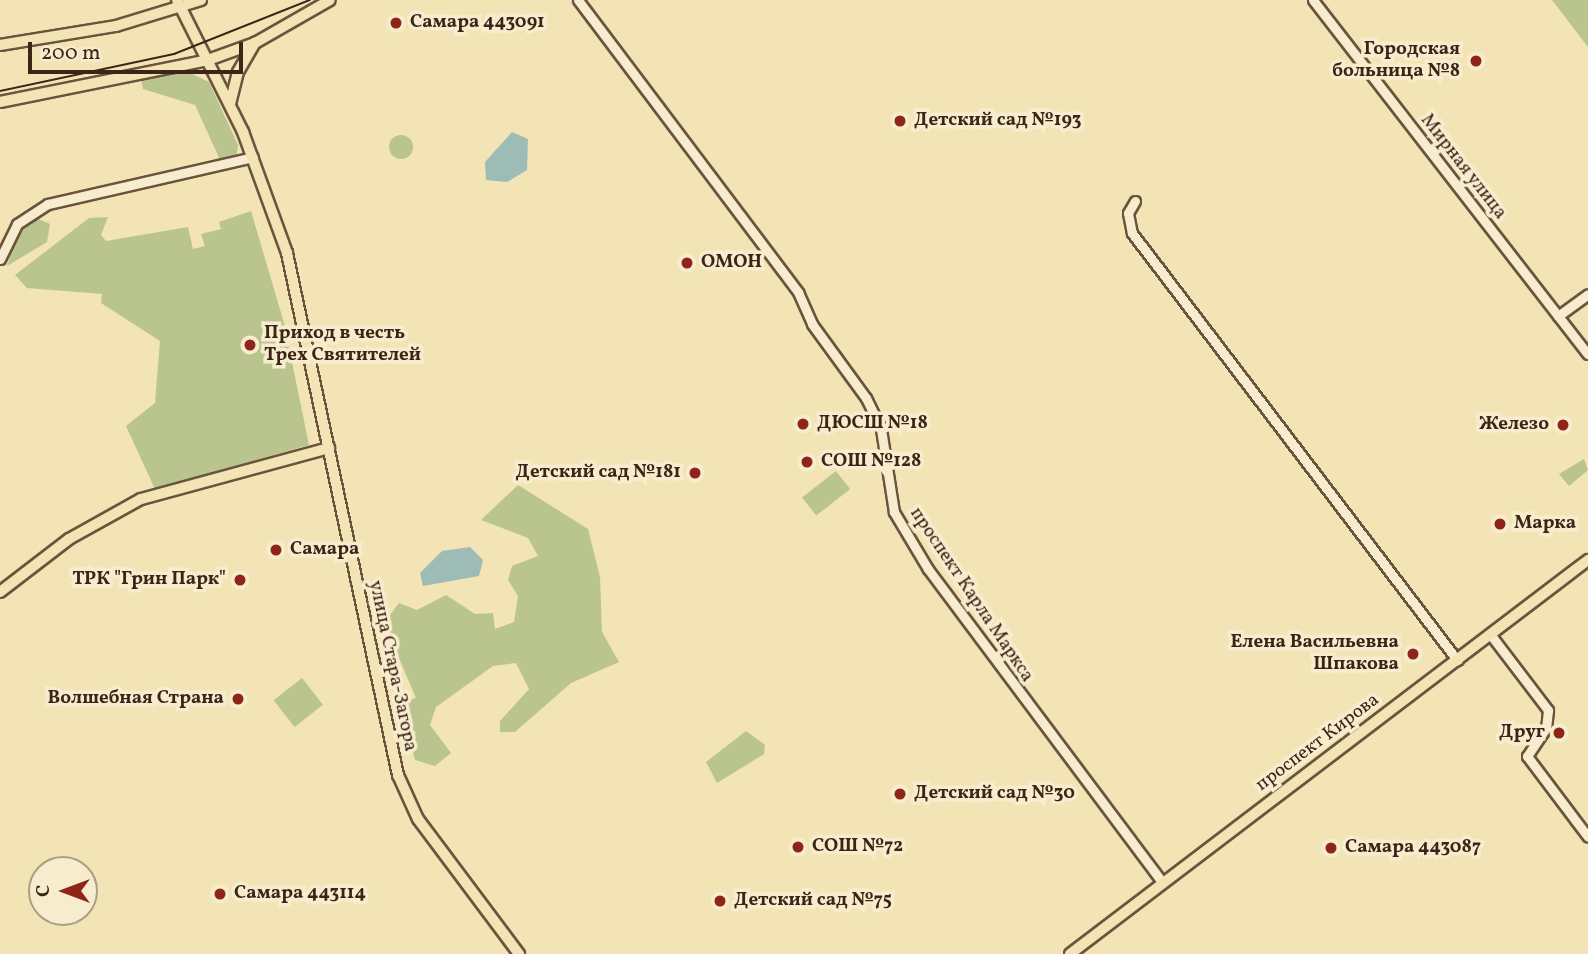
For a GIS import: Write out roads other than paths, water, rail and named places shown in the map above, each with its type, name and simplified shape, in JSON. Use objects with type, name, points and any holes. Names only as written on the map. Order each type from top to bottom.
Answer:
[{"type":"main road","points":[[0,45],[116,26],[178,4],[201,0]]},
{"type":"main road","points":[[0,102],[208,60],[255,43],[330,0]]},
{"type":"main road","name":"улица Стара-Загора","points":[[178,4],[230,104],[253,157],[287,253],[398,775],[418,819],[519,954]]},
{"type":"main road","points":[[230,104],[238,72],[255,43]]},
{"type":"main road","points":[[0,592],[69,540],[141,499],[329,448]]},
{"type":"main road","name":"проспект Кирова","points":[[1070,954],[1588,560]]},
{"type":"street","name":"проспект Карла Маркса","points":[[578,0],[798,292],[812,324],[866,398],[881,429],[894,512],[928,569],[1163,882]]},
{"type":"street","name":"Мирная улица","points":[[1313,0],[1588,354]]},
{"type":"street","points":[[0,259],[17,224],[48,204],[253,157]]},
{"type":"street","points":[[1136,201],[1128,212],[1132,233],[1457,660]]},
{"type":"street","points":[[1558,316],[1588,294]]},
{"type":"street","points":[[1490,634],[1548,710],[1546,728],[1527,756],[1588,837]]},
{"type":"water","points":[[512,132],[528,139],[527,170],[507,182],[486,180],[485,162]]},
{"type":"water","points":[[470,547],[483,560],[479,576],[423,586],[420,573],[442,551]]},
{"type":"tram line","points":[[0,91],[174,54],[310,0]]},
{"type":"place","name":"Самара 443091","points":[[396,23]]},
{"type":"place","name":"Городская больница №8","points":[[1476,61]]},
{"type":"place","name":"Детский сад №193","points":[[900,121]]},
{"type":"place","name":"ОМОН","points":[[687,263]]},
{"type":"place","name":"Приход в честь Трех Святителей","points":[[250,345]]},
{"type":"place","name":"ДЮСШ №18","points":[[803,424]]},
{"type":"place","name":"Железо","points":[[1563,425]]},
{"type":"place","name":"СОШ №128","points":[[807,462]]},
{"type":"place","name":"Детский сад №181","points":[[695,473]]},
{"type":"place","name":"Марка","points":[[1500,524]]},
{"type":"place","name":"Самара","points":[[276,550]]},
{"type":"place","name":"ТРК \"Грин Парк\"","points":[[240,580]]},
{"type":"place","name":"Елена Васильевна Шпакова","points":[[1413,654]]},
{"type":"place","name":"Волшебная Страна","points":[[238,699]]},
{"type":"place","name":"Друг","points":[[1559,733]]},
{"type":"place","name":"Детский сад №30","points":[[900,794]]},
{"type":"place","name":"СОШ №72","points":[[798,847]]},
{"type":"place","name":"Самара 443087","points":[[1331,848]]},
{"type":"place","name":"Самара 443114","points":[[220,894]]},
{"type":"place","name":"Детский сад №75","points":[[720,901]]}]
